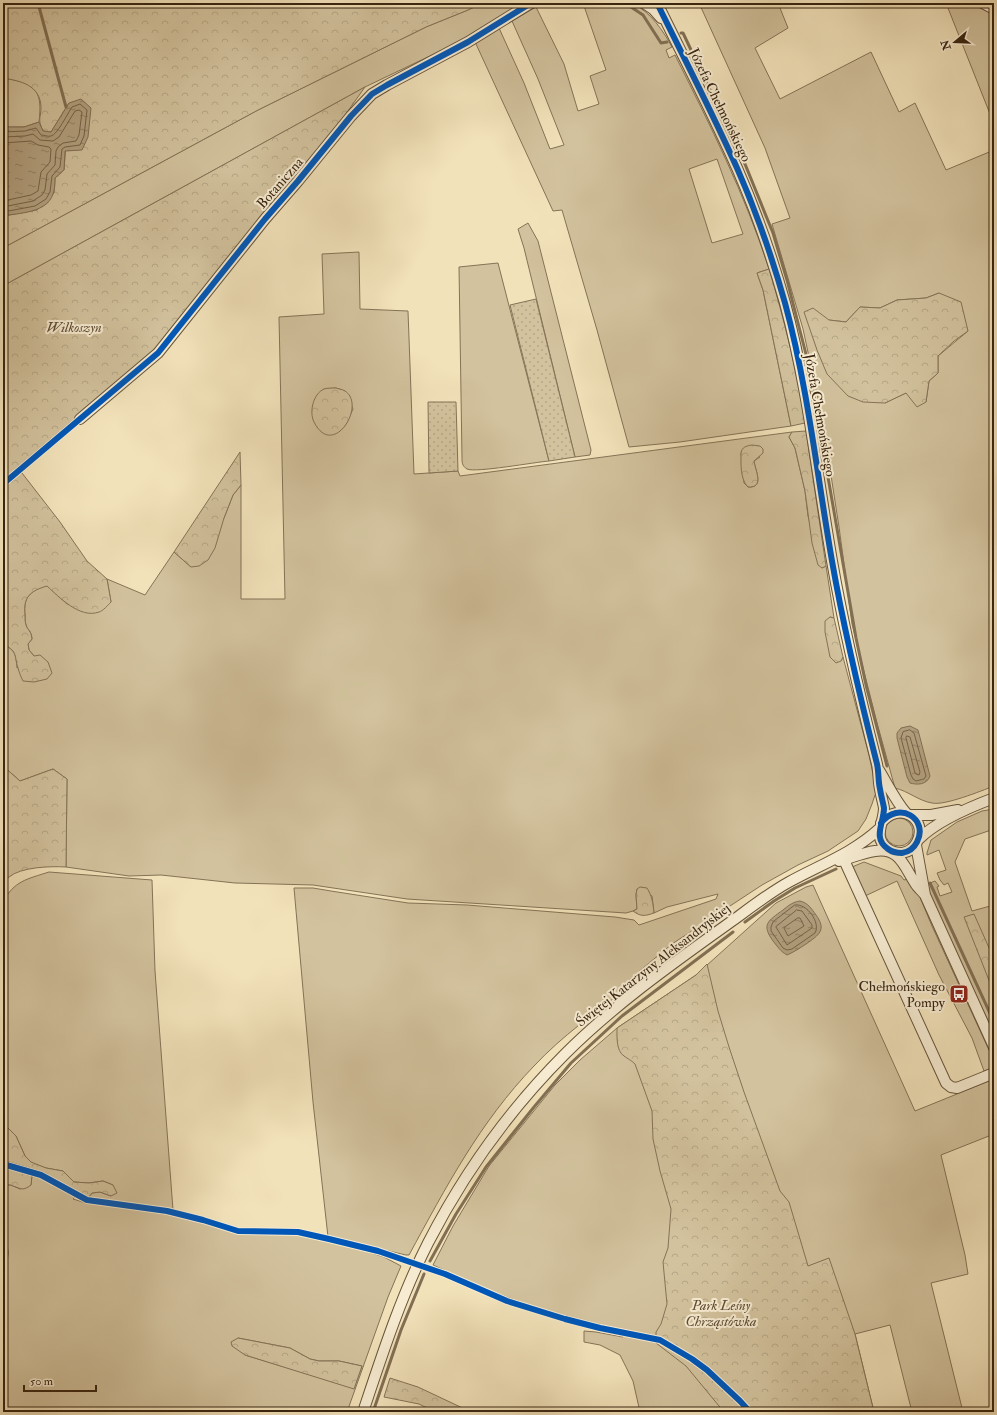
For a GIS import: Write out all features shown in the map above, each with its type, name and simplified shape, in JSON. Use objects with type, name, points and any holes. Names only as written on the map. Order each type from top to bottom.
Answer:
[{"type":"street","name":"Botaniczna","points":[[80,418],[158,353],[265,219],[351,116],[372,94],[468,42],[531,3]]},
{"type":"street","name":"Józefa Chełmońskiego","points":[[644,3],[657,13],[670,30]]},
{"type":"street","name":"Józefa Chełmońskiego","points":[[657,3],[738,170],[763,234],[784,301],[804,384],[845,631],[878,769],[879,788],[884,809],[880,826]]},
{"type":"street","points":[[983,3],[994,9]]},
{"type":"street","name":"Józefa Chełmońskiego","points":[[878,769],[894,797],[908,814]]},
{"type":"street","points":[[925,895],[915,884],[903,863],[881,842],[879,836],[880,826],[886,817],[898,812],[931,815],[969,807],[994,798]]},
{"type":"street","points":[[891,851],[898,853],[911,850],[926,832],[969,807]]},
{"type":"street","points":[[908,814],[916,820],[919,826],[920,832],[917,842],[925,895],[994,1047]]},
{"type":"street","name":"Świętej Katarzyny Aleksandryjskiej","points":[[363,1412],[391,1330],[411,1279],[428,1244],[460,1185],[487,1145],[518,1105],[566,1053],[635,993],[733,919],[794,880],[831,862],[871,836],[880,826]]},
{"type":"street","name":"Świętej Katarzyny Aleksandryjskiej","points":[[831,862],[844,860],[877,850],[891,851]]},
{"type":"street","points":[[844,860],[946,1083],[950,1087],[957,1088],[994,1073]]},
{"type":"green space","points":[[617,2],[633,4],[651,17],[661,29],[672,47],[666,50],[669,58],[675,55],[701,107],[738,187],[760,241],[769,269],[757,273],[763,290],[791,426],[680,442],[629,447],[562,210],[553,211],[476,44],[477,40],[499,28],[524,83],[550,149],[564,145],[538,79],[512,21],[536,7],[564,64],[578,111],[599,104],[590,76],[606,70],[583,3]],"holes":[[[717,159],[743,234],[712,243],[689,169]]]},
{"type":"green space","points":[[3,3],[482,3],[426,27],[258,110],[3,248],[3,216],[37,210],[54,193],[55,178],[64,170],[69,103],[51,132],[43,131],[40,121],[40,100],[37,94],[28,85],[3,78]]},
{"type":"green space","points":[[482,3],[522,3],[457,43],[365,87],[3,286],[3,248],[258,110],[426,27]]},
{"type":"green space","points":[[699,3],[778,3],[788,28],[755,48],[780,99],[871,52],[899,112],[915,103],[946,170],[994,150],[994,786],[953,800],[932,803],[895,788],[852,624],[822,417],[803,329],[772,224],[790,218],[765,148]],"holes":[[[939,293],[968,331],[938,356],[938,373],[929,381],[926,402],[906,393],[885,403],[829,320],[846,322],[860,307],[880,308],[897,300],[926,298]]]},
{"type":"green space","points":[[946,3],[970,3],[994,15],[994,124]]},
{"type":"green space","points":[[3,78],[30,85],[38,95],[40,102],[39,122],[24,127],[5,127],[3,129]]},
{"type":"green space","name":"Wilkoszyn","points":[[365,87],[333,132],[156,350],[14,470],[22,473],[60,522],[87,561],[107,579],[111,602],[101,611],[92,613],[77,610],[70,606],[47,586],[32,593],[25,604],[26,624],[32,639],[28,644],[29,650],[34,656],[40,655],[48,662],[52,673],[47,679],[34,682],[23,681],[14,652],[5,645],[3,646],[3,286]]},
{"type":"green space","points":[[528,223],[538,241],[591,450],[590,455],[575,457],[524,248],[518,229]]},
{"type":"green space","points":[[359,252],[360,309],[408,311],[414,474],[458,471],[460,476],[792,432],[789,437],[795,448],[805,491],[808,516],[822,568],[826,566],[834,618],[830,617],[841,661],[843,657],[869,755],[877,793],[866,819],[858,831],[828,851],[798,865],[762,885],[672,944],[630,979],[627,988],[579,1025],[545,1055],[515,1087],[480,1132],[409,1255],[328,1237],[313,1102],[294,888],[313,888],[408,903],[467,905],[615,917],[634,920],[639,925],[716,899],[718,894],[667,907],[654,913],[652,896],[637,889],[637,909],[626,913],[407,899],[313,885],[235,883],[161,875],[129,876],[66,867],[67,779],[53,769],[20,781],[3,766],[3,646],[5,645],[9,647],[13,652],[16,657],[17,668],[34,656],[29,650],[28,644],[32,639],[26,624],[25,609],[27,599],[32,592],[47,585],[67,604],[111,602],[107,579],[145,595],[174,552],[191,567],[224,518],[233,495],[241,485],[241,599],[285,599],[279,317],[324,314],[322,254]],"holes":[[[336,388],[345,391],[353,409],[346,424],[339,432],[324,389]],[[741,453],[760,457],[754,461],[758,482],[753,487],[748,487],[744,483]]]},
{"type":"green space","points":[[498,263],[549,461],[472,470],[465,468],[462,461],[459,267]]},
{"type":"green space","points":[[769,269],[790,345],[805,423],[791,426],[763,290],[757,273]]},
{"type":"green space","points":[[939,293],[961,302],[968,331],[954,341],[938,356],[938,373],[929,381],[926,402],[917,407],[906,393],[885,403],[863,402],[848,396],[827,374],[804,312],[813,308],[829,320],[846,322],[860,307],[880,308],[897,300],[926,298]]},
{"type":"green space","points":[[536,299],[575,457],[549,461],[510,305]]},
{"type":"green space","points":[[336,388],[345,391],[351,398],[352,407],[350,417],[345,426],[338,433],[330,435],[322,432],[314,422],[312,408],[320,391]]},
{"type":"green space","points":[[428,402],[456,402],[458,471],[429,473]]},
{"type":"green space","points":[[806,431],[826,566],[822,568],[818,565],[812,543],[805,491],[795,448],[789,437],[792,432]]},
{"type":"green space","points":[[752,445],[760,446],[763,449],[763,453],[754,461],[758,482],[753,487],[748,487],[742,476],[741,453],[742,449]]},
{"type":"green space","points":[[240,452],[241,485],[233,495],[215,548],[208,560],[199,566],[191,567],[174,552]]},
{"type":"green space","points":[[830,617],[834,618],[843,657],[841,661],[836,663],[830,657],[825,632],[825,621]]},
{"type":"green space","points":[[3,766],[20,781],[53,769],[67,779],[66,867],[44,867],[21,871],[8,878],[3,885]]},
{"type":"green space","points":[[994,809],[994,829],[965,839],[955,862],[972,911],[994,905],[994,1034],[928,891],[928,884],[935,881],[939,886],[937,887],[940,896],[952,892],[948,883],[944,885],[937,873],[946,870],[939,850],[927,855],[927,853],[931,840],[957,822],[982,811]]},
{"type":"green space","points":[[899,818],[909,822],[913,832],[909,842],[899,846],[889,842],[885,832],[889,822]]},
{"type":"green space","points":[[864,862],[901,876],[904,880],[912,878],[932,926],[994,1061],[994,1067],[984,1071],[972,1038],[939,975],[897,881],[865,896],[852,867]]},
{"type":"green space","points":[[49,872],[152,880],[155,971],[173,1210],[88,1198],[92,1193],[100,1192],[111,1196],[113,1185],[103,1181],[89,1183],[74,1182],[63,1171],[46,1168],[31,1163],[25,1156],[16,1136],[3,1126],[3,902],[7,895],[17,885],[28,879]]},
{"type":"green space","points":[[813,885],[915,1111],[994,1079],[994,1134],[941,1155],[965,1255],[968,1274],[931,1283],[963,1412],[912,1412],[890,1325],[855,1334],[874,1412],[640,1412],[633,1381],[620,1355],[600,1345],[584,1342],[584,1331],[623,1337],[622,1330],[604,1327],[525,1304],[481,1287],[433,1265],[453,1226],[489,1166],[555,1085],[580,1060],[617,1028],[696,975],[776,903],[806,887]]},
{"type":"green space","points":[[640,887],[647,888],[649,891],[654,913],[643,915],[633,911],[637,909],[636,895],[637,889]]},
{"type":"green space","points":[[974,914],[994,959],[994,993],[964,917]]},
{"type":"green space","name":"Park Leśny Chrząstówka","points":[[707,964],[718,1011],[744,1092],[780,1191],[789,1202],[808,1266],[829,1258],[855,1334],[874,1412],[724,1412],[686,1366],[656,1343],[656,1332],[661,1324],[667,1304],[663,1262],[668,1248],[671,1209],[653,1139],[652,1111],[635,1064],[621,1054],[618,1043],[617,1028],[696,975]]},
{"type":"green space","points":[[3,1126],[6,1126],[16,1136],[25,1156],[31,1162],[46,1168],[63,1171],[74,1182],[89,1183],[103,1181],[113,1185],[117,1193],[111,1196],[100,1192],[92,1193],[88,1198],[42,1172],[3,1160]]},
{"type":"green space","points":[[3,1166],[32,1175],[31,1185],[22,1189],[11,1185],[3,1185]]},
{"type":"green space","points":[[32,1175],[41,1177],[76,1196],[73,1199],[86,1203],[167,1213],[202,1221],[238,1233],[298,1235],[347,1245],[384,1257],[401,1266],[388,1297],[347,1412],[3,1412],[3,1265],[6,1261],[7,1246],[3,1241],[3,1217],[5,1211],[3,1205],[3,1185],[11,1185],[20,1189],[31,1185]],"holes":[[[238,1338],[290,1348],[310,1359],[319,1361],[339,1361],[362,1366],[354,1388],[245,1355]]]},
{"type":"green space","points":[[3,1241],[8,1250],[8,1256],[3,1265]]},
{"type":"green space","points":[[238,1338],[290,1348],[310,1359],[319,1361],[339,1361],[362,1366],[354,1389],[245,1355],[232,1346],[231,1342]]},
{"type":"green space","points":[[390,1378],[418,1387],[471,1412],[435,1412],[419,1404],[384,1397]]},
{"type":"water","points":[[81,99],[91,108],[88,137],[82,150],[65,151],[64,170],[55,178],[54,190],[50,200],[39,209],[3,216],[3,129],[5,127],[24,127],[39,122],[43,131],[51,132],[69,103]]},
{"type":"water","points":[[910,726],[918,730],[930,776],[927,781],[922,784],[910,783],[907,777],[897,738],[897,733],[901,728]]},
{"type":"water","points":[[800,901],[807,904],[813,910],[819,920],[821,928],[820,932],[815,938],[787,955],[773,941],[767,931],[767,927],[768,923],[773,917],[791,904]]},
{"type":"waterway","points":[[38,3],[66,107]]},
{"type":"waterway","points":[[625,3],[643,15],[661,43],[667,42]]},
{"type":"waterway","points":[[681,33],[683,33],[745,164],[773,233],[787,280],[808,362],[856,638],[866,685],[887,766]]},
{"type":"waterway","points":[[745,922],[795,888],[836,869]]},
{"type":"waterway","points":[[930,883],[994,1022]]},
{"type":"waterway","points":[[430,1261],[456,1214],[486,1167],[571,1063],[622,1016],[733,932]]},
{"type":"waterway","points":[[373,1412],[401,1330],[424,1274]]},
{"type":"cycle path","points":[[3,484],[158,353],[265,219],[351,116],[372,94],[468,42],[531,3]]},
{"type":"cycle path","points":[[657,3],[718,126],[744,184],[763,234],[785,303],[806,399],[832,561],[842,612],[858,689],[878,767],[879,786],[884,808],[884,814],[882,819],[881,825],[880,830],[881,840],[883,845],[888,849],[898,853],[909,851],[916,844],[920,834],[919,826],[916,820],[910,815],[896,813],[888,816],[881,823]]},
{"type":"cycle path","points":[[3,1164],[41,1175],[87,1200],[167,1211],[238,1231],[298,1232],[329,1239],[378,1251],[445,1274],[507,1301],[565,1319],[600,1328],[660,1340],[692,1359],[707,1370],[750,1412]]},
{"type":"place","name":"Chełmońskiego Pompy","points":[[959,994]]}]
